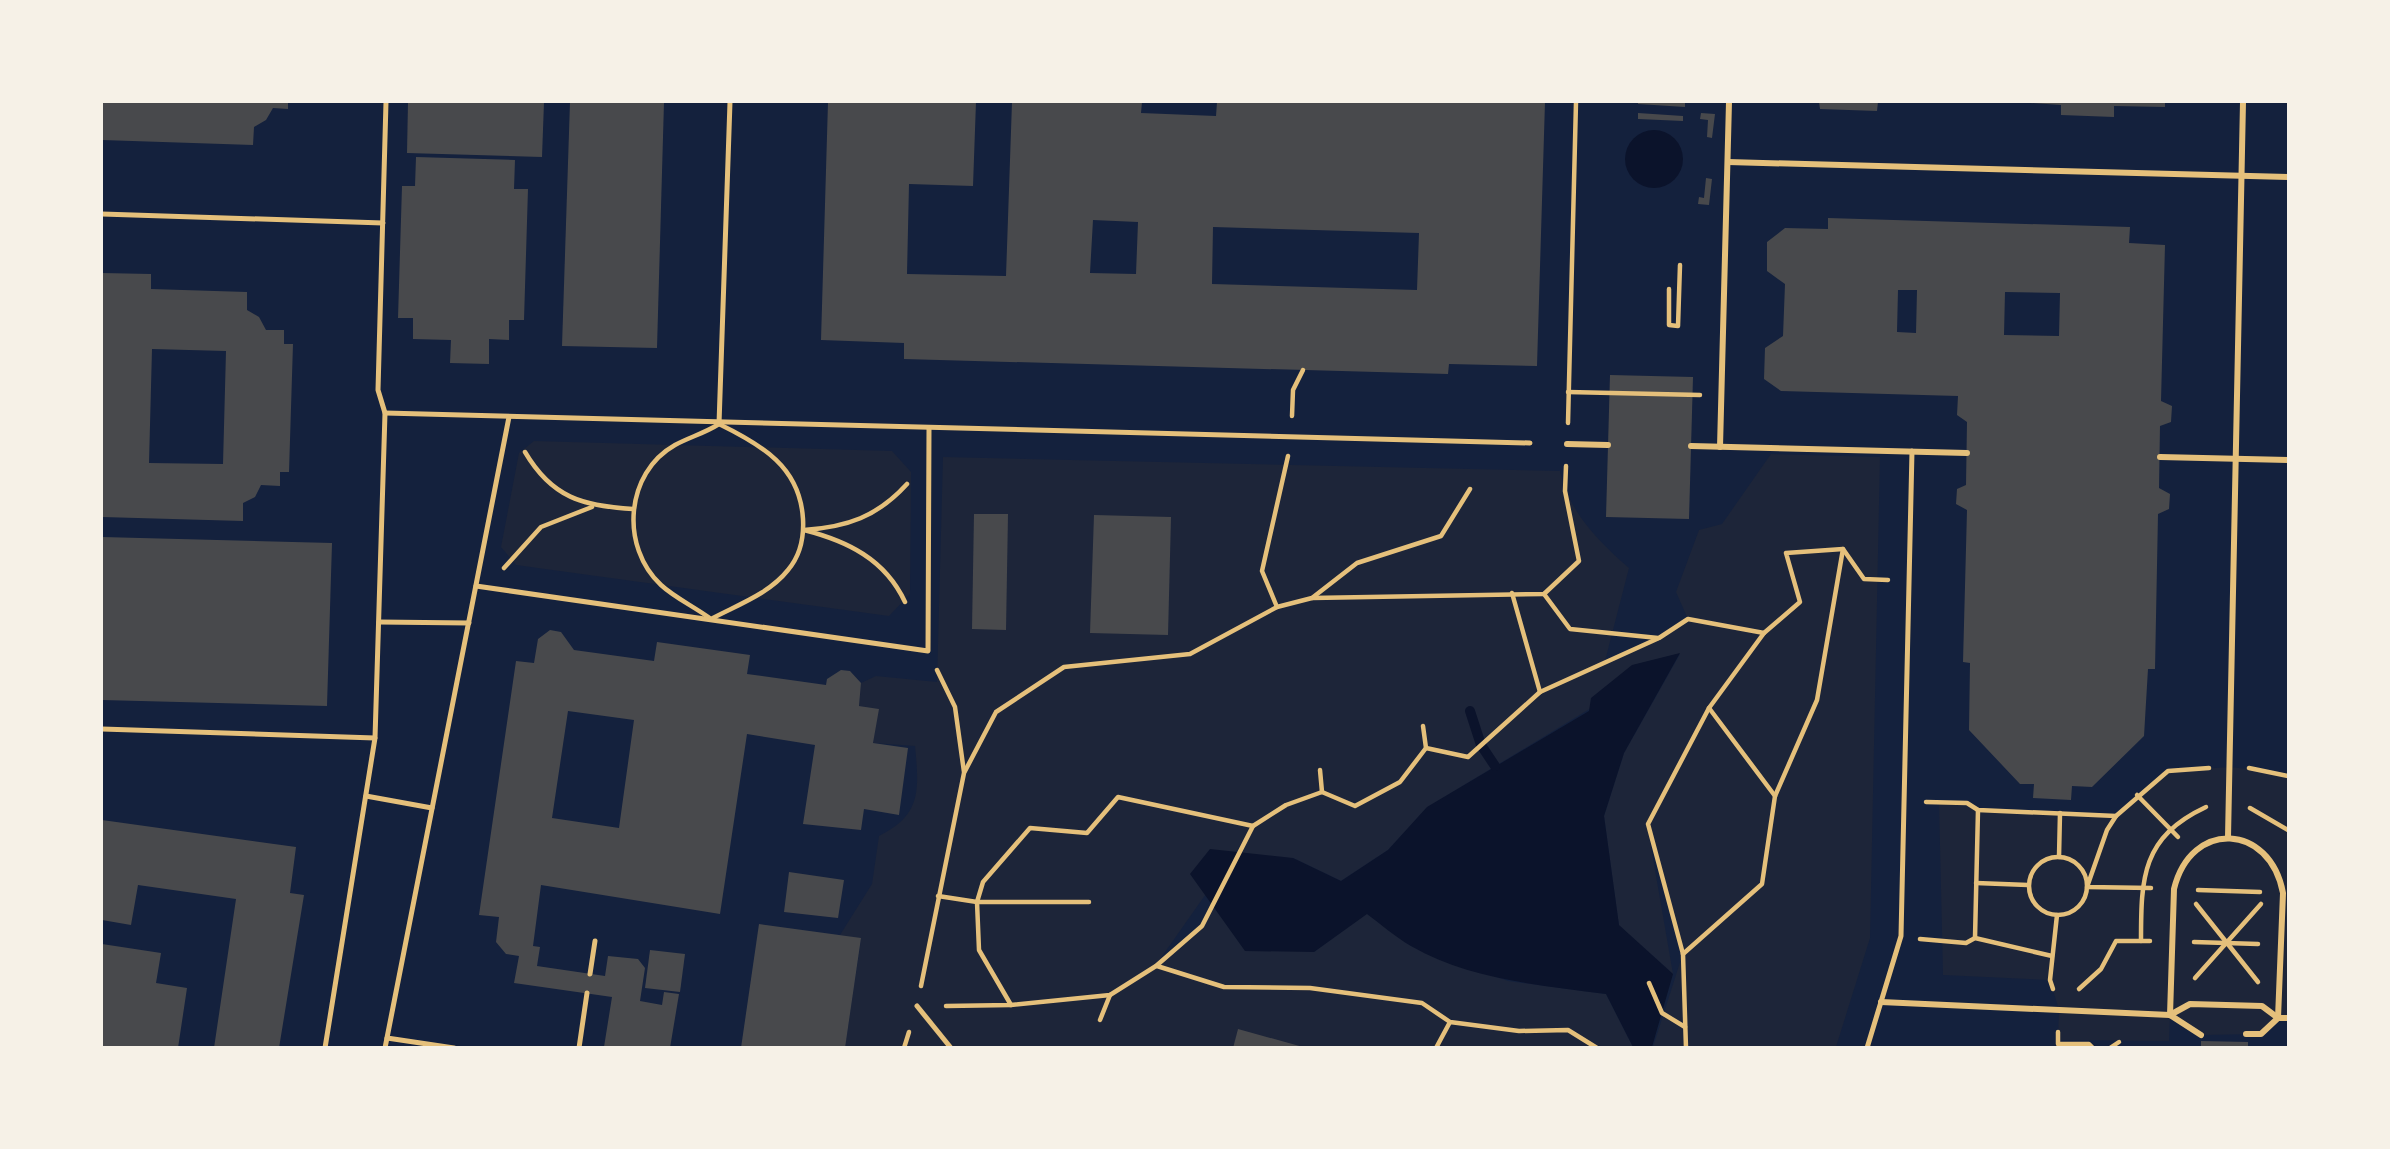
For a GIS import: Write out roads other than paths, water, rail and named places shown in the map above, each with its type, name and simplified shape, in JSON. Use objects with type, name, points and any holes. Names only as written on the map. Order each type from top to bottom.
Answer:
[{"type":"street","points":[[1720,447],[1729,102]]},
{"type":"street","points":[[2228,837],[2243,102]]},
{"type":"street","points":[[1728,162],[2288,177]]},
{"type":"street","points":[[1567,444],[1608,445]]},
{"type":"street","points":[[1691,446],[1967,453]]},
{"type":"street","points":[[2160,457],[2288,460]]},
{"type":"street","points":[[2170,1015],[2174,889],[2179,869],[2192,852],[2209,841],[2228,837],[2248,841],[2267,854],[2279,873],[2283,893],[2278,1018],[2261,1034],[2246,1034]]},
{"type":"street","points":[[1881,1002],[2170,1015],[2201,1035]]},
{"type":"street","points":[[2170,1015],[2190,1004],[2262,1006],[2278,1018],[2288,1018]]},
{"type":"lane","points":[[325,1048],[375,738],[385,413],[378,390],[386,102]]},
{"type":"lane","points":[[719,424],[730,102]]},
{"type":"lane","points":[[102,214],[383,223]]},
{"type":"lane","points":[[385,413],[719,424],[1530,443]]},
{"type":"lane","points":[[385,1048],[509,417]]},
{"type":"lane","points":[[476,586],[928,651],[929,429]]},
{"type":"lane","points":[[1867,1048],[1901,936],[1912,451]]},
{"type":"lane","points":[[379,622],[469,623]]},
{"type":"lane","points":[[102,729],[375,738]]},
{"type":"lane","points":[[366,796],[432,808]]},
{"type":"lane","points":[[590,974],[595,941]]},
{"type":"lane","points":[[579,1048],[587,993]]},
{"type":"lane","points":[[917,1006],[951,1048]]},
{"type":"lane","points":[[387,1038],[454,1048]]},
{"type":"waterway","points":[[1470,711],[1481,745],[1495,766]]}]
